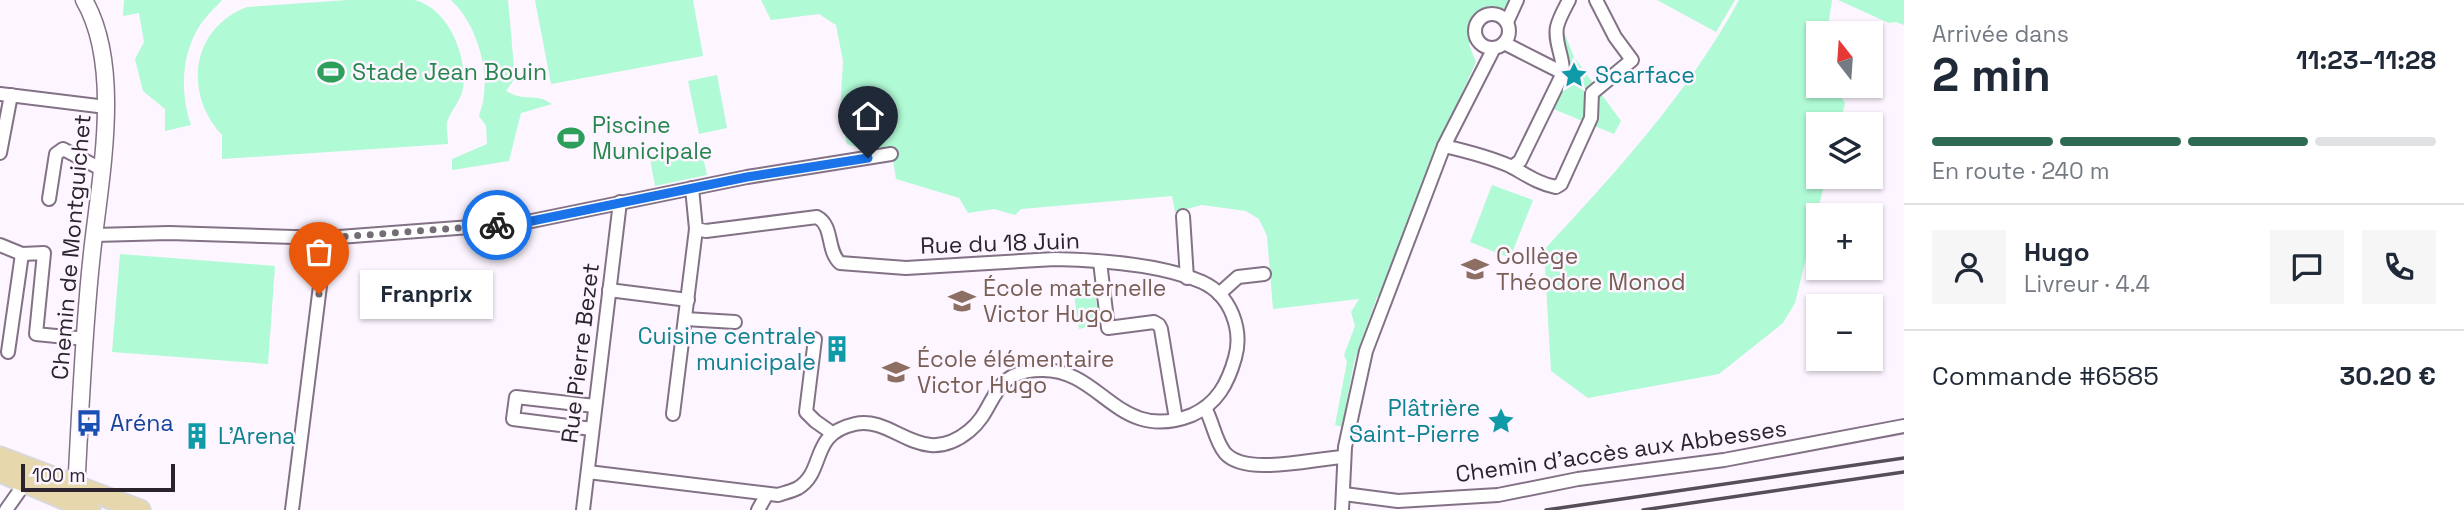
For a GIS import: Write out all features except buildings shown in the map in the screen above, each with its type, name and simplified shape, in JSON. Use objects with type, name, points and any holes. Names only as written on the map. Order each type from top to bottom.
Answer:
[{"type":"main road","points":[[0,457],[71,493],[90,510]]},
{"type":"main road","points":[[0,472],[25,483],[140,510]]},
{"type":"street","name":"Chemin de Montguichet","points":[[71,493],[106,107],[102,51],[96,24],[84,0]]},
{"type":"street","points":[[1342,510],[1344,457],[1366,351],[1444,146],[1499,46],[1509,33],[1507,22],[1517,0]]},
{"type":"street","points":[[1512,167],[1520,161],[1563,73],[1556,36],[1557,26],[1569,0]]},
{"type":"street","points":[[1444,146],[1512,167],[1519,173],[1549,186],[1556,187],[1561,184],[1591,118],[1592,93],[1632,60],[1615,37],[1596,0]]},
{"type":"street","points":[[1507,22],[1498,15],[1486,14],[1481,17],[1475,26],[1479,43],[1483,46],[1499,46],[1563,73]]},
{"type":"street","points":[[0,153],[6,94],[106,107]]},
{"type":"street","points":[[49,199],[56,154],[63,149],[100,169]]},
{"type":"street","points":[[94,235],[179,233],[326,238],[522,223],[692,188],[891,154]]},
{"type":"street","points":[[673,414],[696,229],[692,188]]},
{"type":"street","name":"Rue Pierre Bezet","points":[[583,510],[620,202]]},
{"type":"street","name":"Rue du 18 Juin","points":[[696,229],[706,231],[817,216],[823,220],[834,258],[840,263],[906,268],[1055,259],[1100,262],[1159,270],[1202,282],[1219,294]]},
{"type":"street","points":[[1183,216],[1187,278]]},
{"type":"street","points":[[292,510],[326,238]]},
{"type":"street","points":[[0,245],[22,254],[44,253],[36,334],[86,339]]},
{"type":"street","points":[[8,352],[22,254]]},
{"type":"street","points":[[1100,262],[1108,328],[1154,322],[1159,325],[1176,419]]},
{"type":"street","points":[[588,472],[778,495],[801,485],[808,478],[825,439],[832,433],[857,423],[871,424],[905,439],[923,444],[941,444],[957,439],[970,430],[980,419],[1000,385],[1018,375],[1043,370],[1069,376],[1139,419],[1150,422],[1176,419],[1205,408],[1225,386],[1237,351],[1238,329],[1232,313],[1219,294],[1238,277],[1264,274]]},
{"type":"street","points":[[609,290],[688,300]]},
{"type":"street","points":[[685,319],[735,322]]},
{"type":"street","points":[[815,339],[806,412],[832,433]]},
{"type":"street","points":[[592,429],[513,419],[516,397],[595,406]]},
{"type":"street","points":[[1205,408],[1224,452],[1237,461],[1266,465],[1344,457]]},
{"type":"street","name":"Chemin d'accès aux Abbesses","points":[[1344,494],[1398,501],[1498,495],[1578,479],[1724,460],[1904,426]]},
{"type":"street","points":[[6,510],[25,483]]},
{"type":"street","points":[[758,510],[767,494]]},
{"type":"green space","points":[[124,0],[222,0],[200,25],[186,61],[185,100],[191,125],[165,131],[165,109],[143,91],[135,59],[144,42],[139,13],[123,16]]},
{"type":"green space","points":[[348,0],[414,0],[437,12],[446,23],[459,48],[464,76],[462,93],[447,122],[448,144],[222,159],[222,135],[210,119],[198,82],[204,46],[214,30],[228,17],[247,7]]},
{"type":"green space","points":[[451,0],[508,0],[515,78],[506,91],[552,104],[521,113],[509,161],[452,170],[452,159],[487,144],[486,126],[479,116],[485,82],[478,43],[466,19]]},
{"type":"green space","points":[[535,0],[693,0],[703,56],[551,84]]},
{"type":"green space","points":[[761,0],[1517,0],[1510,13],[1496,10],[1474,25],[1469,45],[1476,62],[1436,150],[1438,151],[1377,297],[1354,362],[1342,427],[1335,425],[1347,362],[1344,355],[1355,326],[1351,312],[1359,299],[1273,309],[1267,236],[1259,219],[1246,211],[1202,205],[1175,212],[1172,196],[1021,209],[1015,215],[994,209],[968,213],[959,198],[896,179],[891,147],[864,150],[847,144],[840,114],[843,61],[836,25],[819,14],[771,20]]},
{"type":"green space","points":[[1657,0],[1735,0],[1716,32]]},
{"type":"green space","points":[[1739,0],[1832,0],[1829,21],[1806,21],[1806,98],[1842,98],[1845,103],[1843,112],[1806,112],[1806,189],[1823,189],[1820,203],[1806,203],[1806,258],[1795,303],[1783,323],[1719,374],[1588,398],[1551,371],[1544,250],[1649,131],[1719,35]]},
{"type":"green space","points":[[1838,0],[1904,0],[1904,25],[1889,23]]},
{"type":"green space","points":[[1562,27],[1574,57],[1621,121],[1614,134],[1551,108]]},
{"type":"green space","points":[[717,75],[727,128],[699,134],[688,81]]},
{"type":"green space","points":[[701,148],[707,175],[655,186],[650,159]]},
{"type":"green space","points":[[1492,185],[1533,200],[1510,258],[1470,242]]},
{"type":"green space","points":[[120,254],[275,266],[268,364],[112,352]]},
{"type":"green space","points":[[1093,284],[1100,324],[1079,329],[1073,288]]},
{"type":"railway","points":[[1546,510],[1904,458]]},
{"type":"railway","points":[[1643,510],[1904,472]]},
{"type":"way so far","points":[[319,294],[326,238],[497,225]]},
{"type":"place","name":"Stade Jean Bouin","points":[[331,72]]},
{"type":"place","name":"Scarface","points":[[1574,75]]},
{"type":"place","name":"Piscine Municipale","points":[[571,138]]},
{"type":"place","name":"Collège Théodore Monod","points":[[1475,269]]},
{"type":"place","name":"Franprix","points":[[319,294]]},
{"type":"place","name":"École maternelle Victor Hugo","points":[[962,301]]},
{"type":"place","name":"Cuisine centrale municipale","points":[[837,349]]},
{"type":"place","name":"École élémentaire Victor Hugo","points":[[896,372]]},
{"type":"place","name":"Plâtrière Saint-Pierre","points":[[1501,421]]},
{"type":"place","name":"Aréna","points":[[89,423]]},
{"type":"place","name":"L'Arena","points":[[197,436]]},
{"type":"route","points":[[497,225],[522,223],[747,177],[868,158]]}]
